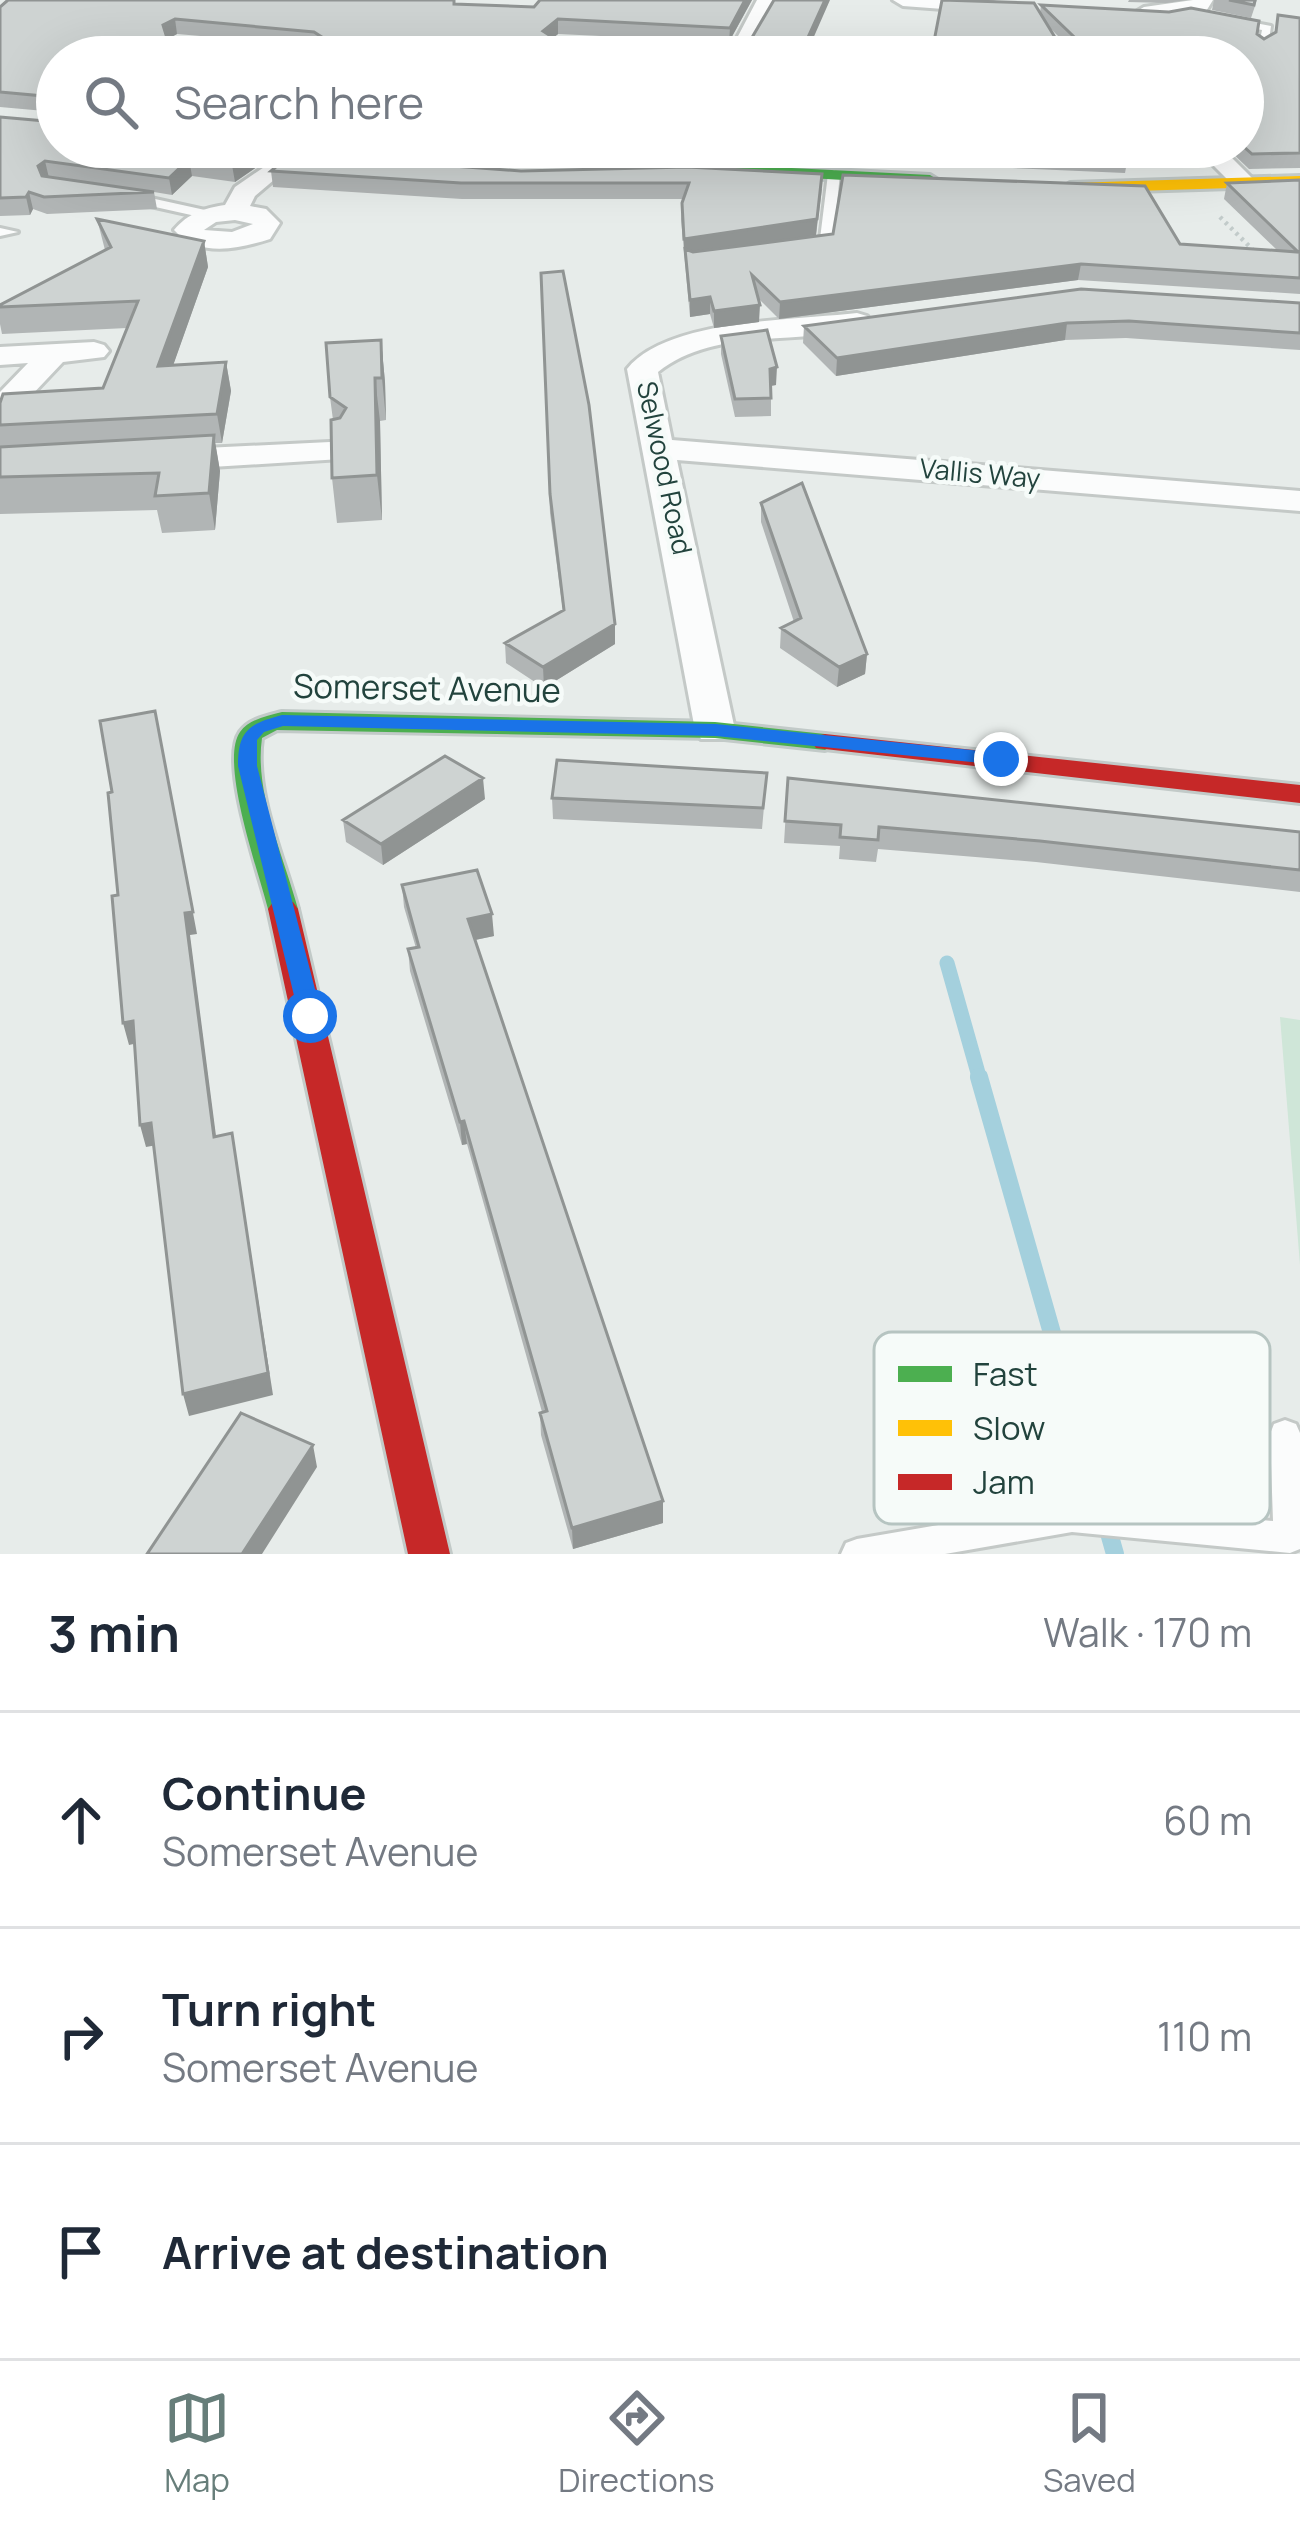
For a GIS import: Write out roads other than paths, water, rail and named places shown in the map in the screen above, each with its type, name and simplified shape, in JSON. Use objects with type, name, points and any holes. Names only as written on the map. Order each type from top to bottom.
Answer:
[{"type":"street","points":[[743,36],[767,0]]},
{"type":"street","points":[[903,0],[1022,8]]},
{"type":"street","points":[[1131,13],[1198,9],[1203,0]]},
{"type":"street","points":[[222,213],[275,168]]},
{"type":"street","points":[[764,168],[958,182]]},
{"type":"street","points":[[1229,168],[1247,185]]},
{"type":"street","points":[[1039,186],[1188,188],[1300,181]]},
{"type":"street","name":"Selwood Road","points":[[716,730],[642,369],[651,358],[700,343],[889,317]]},
{"type":"street","points":[[0,356],[94,351]]},
{"type":"street","points":[[0,410],[56,353]]},
{"type":"street","name":"Vallis Way","points":[[660,449],[1300,502]]},
{"type":"street","points":[[141,462],[330,452]]},
{"type":"street","name":"Somerset Avenue","points":[[429,1554],[316,1039],[248,766],[247,740],[257,728],[282,720],[716,730],[1300,794]]},
{"type":"lane","points":[[1181,12],[1267,28],[1264,45]]},
{"type":"lane","points":[[782,248],[826,242],[834,174]]},
{"type":"lane","points":[[114,195],[222,213]]},
{"type":"lane","points":[[1145,1524],[1290,1538],[1285,1434]]},
{"type":"lane","points":[[857,1554],[1031,1524]]},
{"type":"waterway","points":[[947,963],[980,1080]]},
{"type":"waterway","points":[[979,1077],[1052,1332]]},
{"type":"waterway","points":[[1106,1524],[1115,1554]]}]
